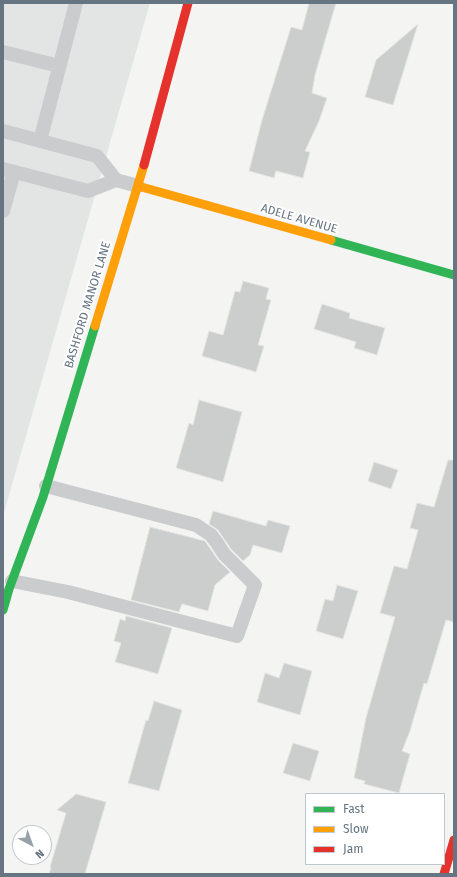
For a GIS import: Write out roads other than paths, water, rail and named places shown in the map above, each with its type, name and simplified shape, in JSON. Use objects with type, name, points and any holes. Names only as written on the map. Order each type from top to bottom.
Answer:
[{"type":"street","name":"BASHFORD MANOR LANE","points":[[3,610],[46,486],[138,186],[188,3]]},
{"type":"street","name":"ADELE AVENUE","points":[[138,186],[454,275]]},
{"type":"street","points":[[444,874],[454,840]]},
{"type":"lane","points":[[40,141],[76,3]]},
{"type":"lane","points":[[3,52],[59,66]]},
{"type":"lane","points":[[3,131],[97,156],[116,180],[138,186]]},
{"type":"lane","points":[[3,211],[9,170],[88,191],[116,180]]},
{"type":"lane","points":[[12,581],[68,592],[237,636],[255,585],[224,554],[211,535],[196,525],[46,486]]}]
